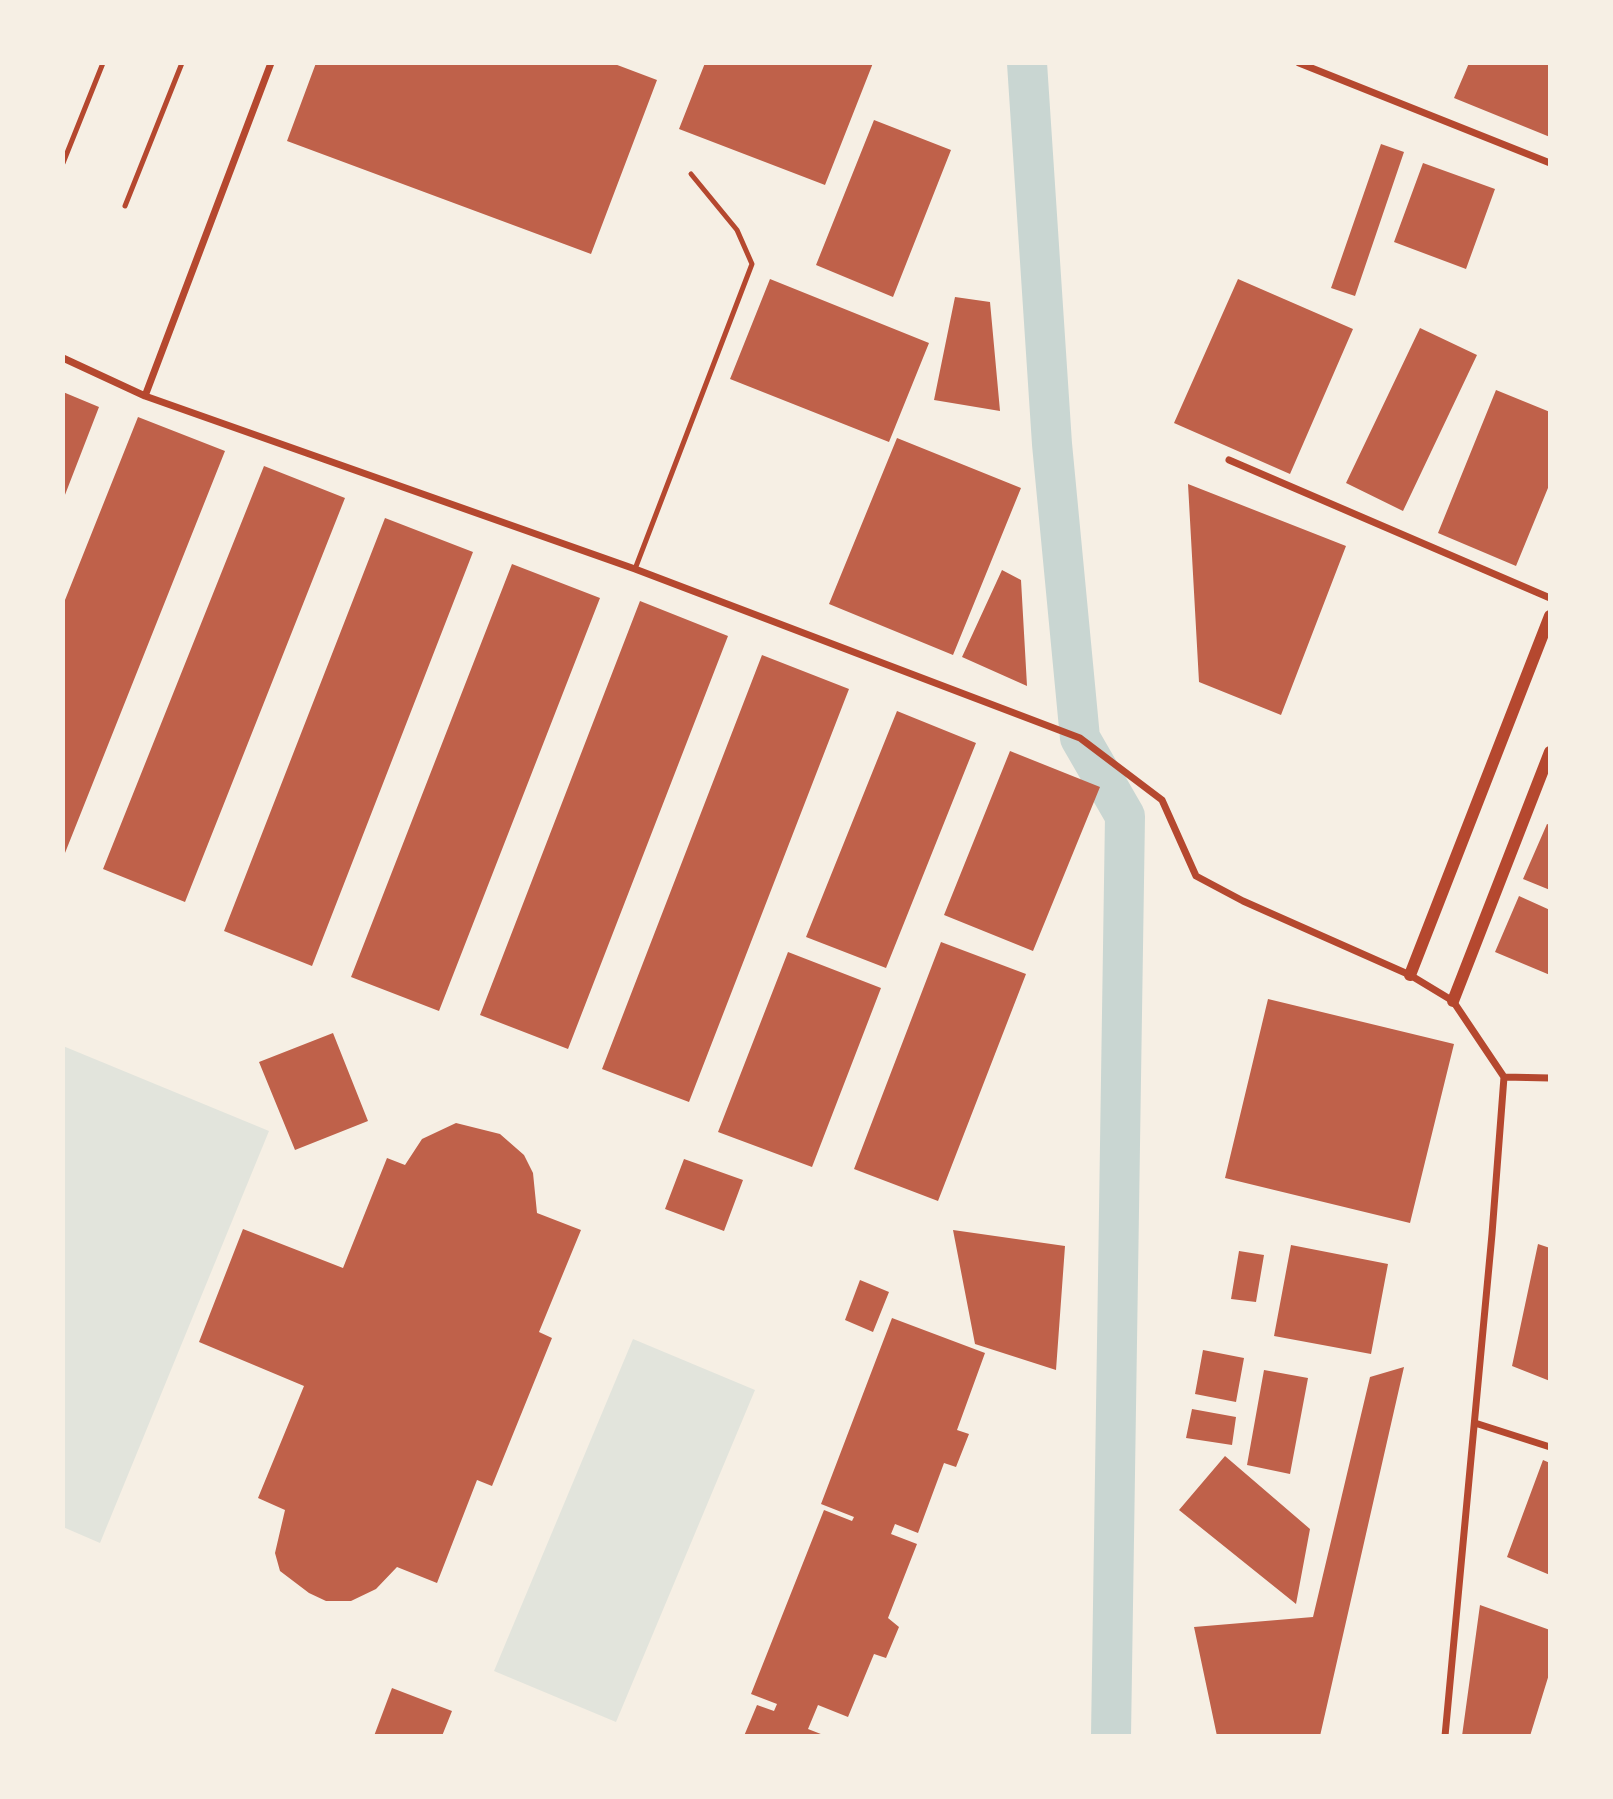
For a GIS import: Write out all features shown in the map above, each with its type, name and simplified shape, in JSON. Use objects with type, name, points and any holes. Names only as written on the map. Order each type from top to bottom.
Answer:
[{"type":"street","points":[[145,396],[271,63]]},
{"type":"street","points":[[1299,63],[1550,163]]},
{"type":"street","points":[[63,358],[145,396],[635,569],[1080,738],[1162,800],[1196,876],[1243,901],[1410,975],[1453,1001],[1504,1077],[1445,1736]]},
{"type":"street","points":[[1229,460],[1550,598]]},
{"type":"street","points":[[1410,975],[1550,616]]},
{"type":"street","points":[[1453,1001],[1550,752]]},
{"type":"street","points":[[1504,1077],[1550,1078]]},
{"type":"street","points":[[1475,1423],[1550,1447]]},
{"type":"lane","points":[[63,163],[103,63]]},
{"type":"lane","points":[[125,206],[182,63]]},
{"type":"lane","points":[[635,569],[752,264],[737,230],[691,174]]},
{"type":"shaded area","points":[[63,1046],[269,1131],[100,1543],[63,1527]]},
{"type":"shaded area","points":[[633,1339],[755,1390],[616,1722],[494,1671]]},
{"type":"building","points":[[316,63],[612,63],[657,80],[591,254],[287,141]]},
{"type":"building","points":[[705,63],[873,63],[825,185],[679,129]]},
{"type":"building","points":[[1469,63],[1550,63],[1550,137],[1454,98]]},
{"type":"building","points":[[874,120],[951,150],[893,297],[816,265]]},
{"type":"building","points":[[1381,144],[1404,152],[1355,296],[1331,288]]},
{"type":"building","points":[[1423,163],[1495,189],[1466,269],[1394,242]]},
{"type":"building","points":[[770,279],[929,343],[889,442],[730,379]]},
{"type":"building","points":[[1238,279],[1353,329],[1290,474],[1174,423]]},
{"type":"building","points":[[955,297],[990,302],[1000,411],[934,400]]},
{"type":"building","points":[[1420,328],[1477,355],[1403,511],[1346,483]]},
{"type":"building","points":[[1496,390],[1550,412],[1550,483],[1516,566],[1438,533]]},
{"type":"building","points":[[63,392],[99,407],[63,500]]},
{"type":"building","points":[[138,417],[225,451],[63,858],[63,605]]},
{"type":"building","points":[[897,438],[1021,488],[953,655],[829,604]]},
{"type":"building","points":[[264,466],[345,498],[185,902],[103,869]]},
{"type":"building","points":[[1188,484],[1346,546],[1281,715],[1199,682]]},
{"type":"building","points":[[385,518],[473,552],[312,966],[224,931]]},
{"type":"building","points":[[512,564],[600,598],[439,1011],[351,977]]},
{"type":"building","points":[[1002,570],[1021,580],[1027,686],[962,657]]},
{"type":"building","points":[[640,601],[728,636],[568,1049],[480,1015]]},
{"type":"building","points":[[762,655],[849,689],[689,1102],[602,1069]]},
{"type":"building","points":[[897,711],[976,743],[886,968],[806,937]]},
{"type":"building","points":[[1010,751],[1100,787],[1033,951],[944,915]]},
{"type":"building","points":[[1547,824],[1550,825],[1550,890],[1523,879]]},
{"type":"building","points":[[1519,896],[1550,910],[1550,975],[1495,952]]},
{"type":"building","points":[[941,942],[1026,974],[938,1201],[854,1169]]},
{"type":"building","points":[[788,952],[881,988],[812,1167],[718,1132]]},
{"type":"building","points":[[1268,999],[1454,1044],[1410,1223],[1225,1178]]},
{"type":"building","points":[[333,1033],[368,1121],[295,1150],[259,1062]]},
{"type":"building","points":[[456,1123],[500,1134],[524,1155],[533,1173],[537,1213],[581,1230],[539,1332],[552,1338],[492,1486],[477,1480],[437,1583],[397,1567],[376,1589],[351,1601],[326,1601],[309,1593],[280,1571],[275,1553],[285,1510],[258,1498],[304,1386],[199,1342],[243,1229],[343,1268],[387,1158],[405,1165],[422,1139]]},
{"type":"building","points":[[684,1159],[743,1180],[724,1231],[665,1209]]},
{"type":"building","points":[[953,1230],[1065,1246],[1056,1370],[975,1344]]},
{"type":"building","points":[[1538,1244],[1550,1248],[1550,1381],[1512,1366]]},
{"type":"building","points":[[1291,1245],[1388,1264],[1371,1354],[1274,1336]]},
{"type":"building","points":[[1239,1251],[1264,1255],[1256,1302],[1231,1299]]},
{"type":"building","points":[[860,1280],[889,1292],[873,1332],[845,1320]]},
{"type":"building","points":[[892,1318],[985,1353],[957,1430],[969,1434],[956,1467],[944,1463],[918,1533],[895,1524],[891,1534],[917,1544],[888,1618],[899,1627],[886,1658],[874,1654],[848,1717],[818,1705],[808,1729],[826,1736],[744,1736],[757,1705],[774,1711],[777,1704],[751,1694],[824,1510],[852,1521],[854,1517],[821,1504]]},
{"type":"building","points":[[1203,1350],[1244,1358],[1236,1402],[1195,1394]]},
{"type":"building","points":[[1404,1367],[1320,1736],[1217,1736],[1194,1627],[1313,1617],[1370,1377]]},
{"type":"building","points":[[1264,1370],[1308,1378],[1290,1474],[1247,1465]]},
{"type":"building","points":[[1192,1409],[1236,1417],[1232,1445],[1186,1438]]},
{"type":"building","points":[[1225,1456],[1310,1529],[1296,1604],[1179,1510]]},
{"type":"building","points":[[1543,1460],[1550,1463],[1550,1575],[1507,1557]]},
{"type":"building","points":[[1480,1605],[1550,1630],[1550,1671],[1530,1736],[1462,1736]]},
{"type":"building","points":[[392,1688],[452,1711],[442,1736],[374,1736]]},
{"type":"waterway","points":[[1027,63],[1052,444],[1080,738],[1125,816],[1111,1736]]}]
